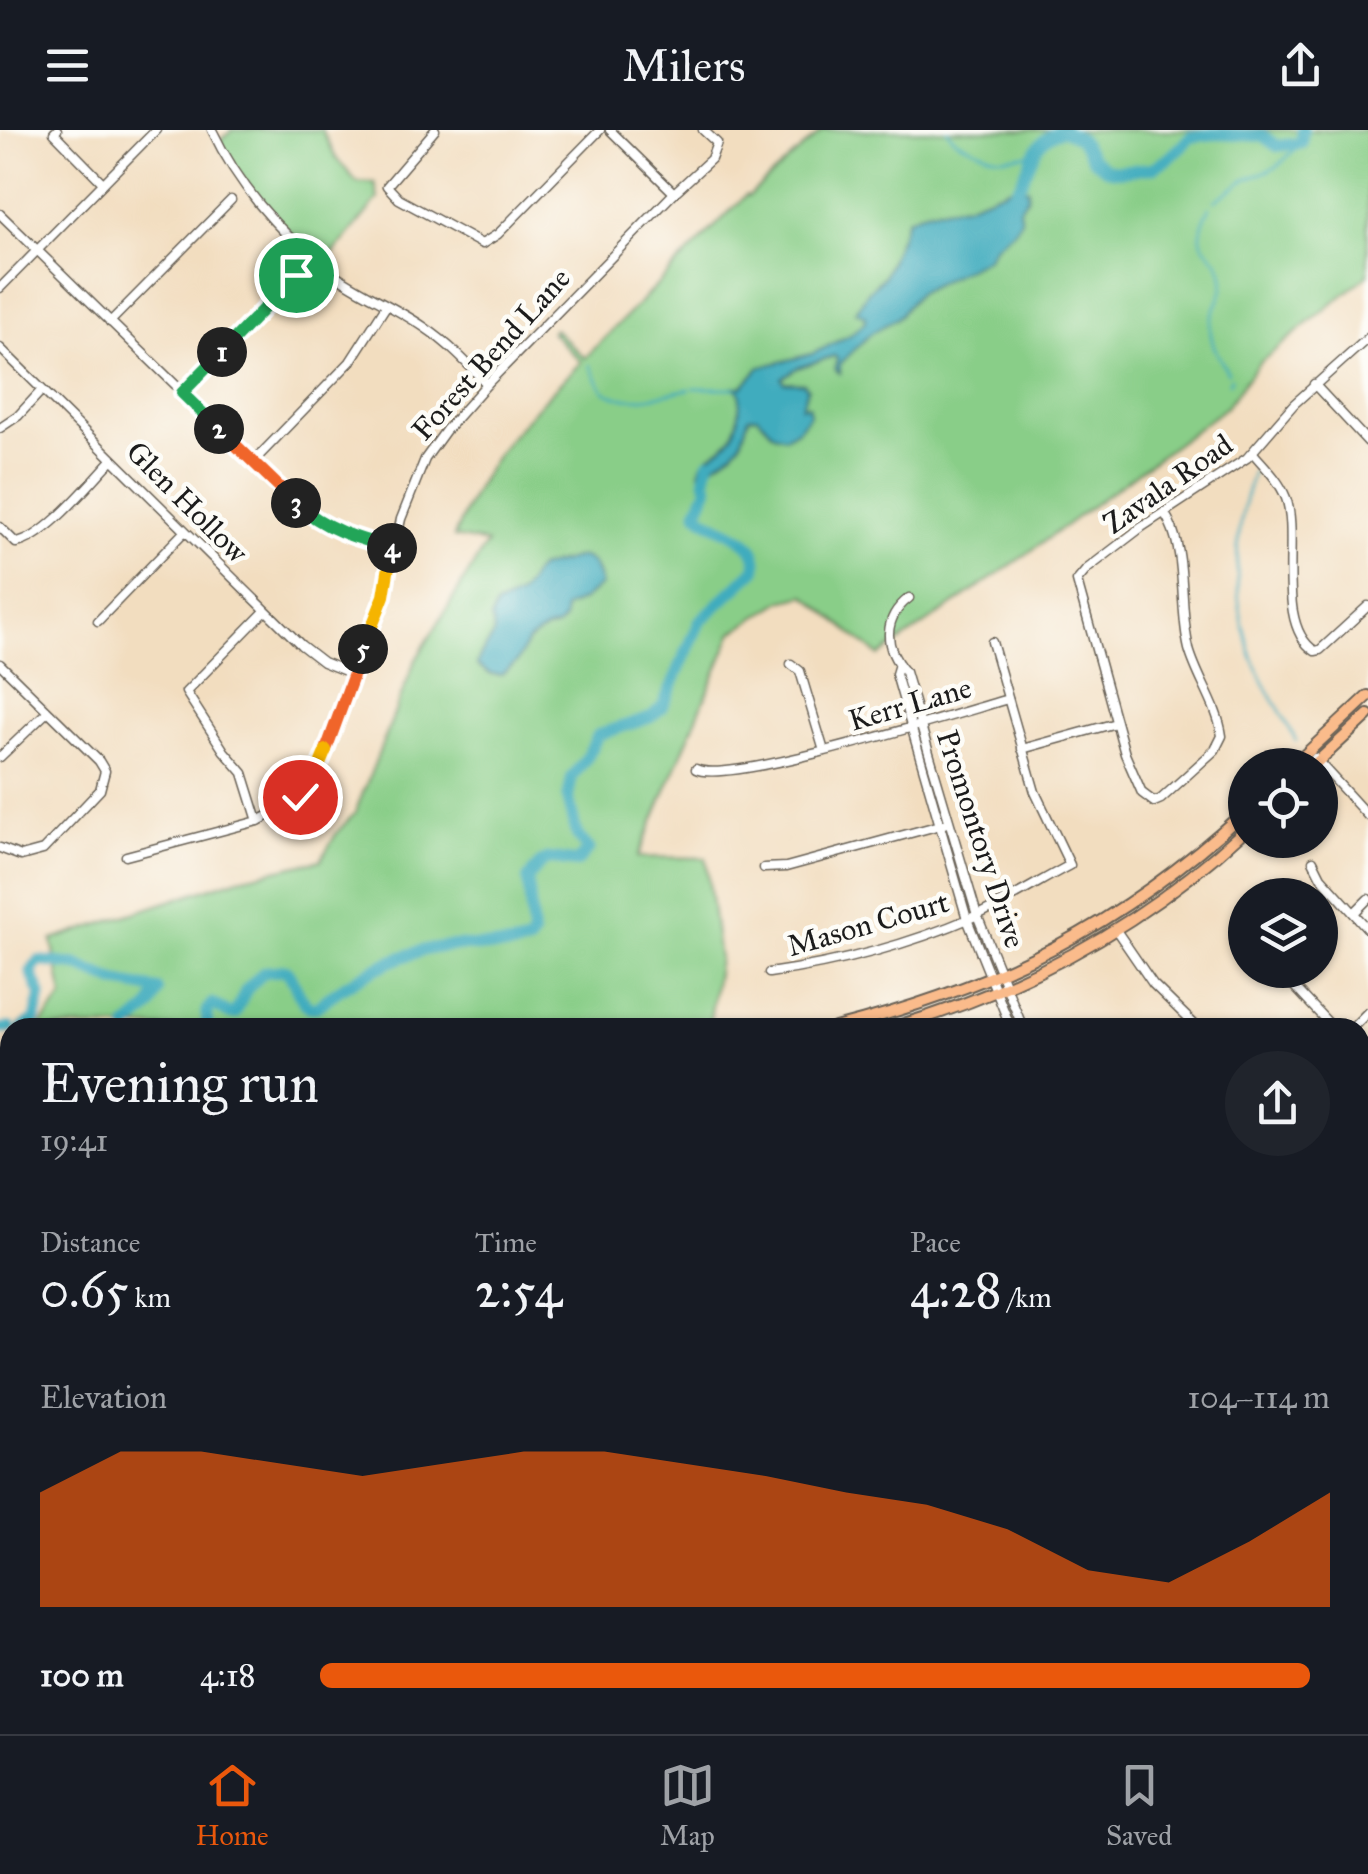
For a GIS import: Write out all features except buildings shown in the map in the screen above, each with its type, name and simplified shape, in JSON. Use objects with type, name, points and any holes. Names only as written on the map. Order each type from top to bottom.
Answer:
[{"type":"main road","points":[[1311,748],[1368,696]]},
{"type":"main road","points":[[1332,748],[1368,715]]},
{"type":"main road","points":[[870,1018],[996,976],[1081,935],[1135,901],[1228,826]]},
{"type":"main road","points":[[920,1018],[1060,962],[1116,930],[1228,845]]},
{"type":"street","points":[[56,130],[54,133],[104,183]]},
{"type":"street","points":[[0,288],[156,130]]},
{"type":"street","points":[[212,130],[240,177],[279,224],[323,266],[447,344],[487,384]]},
{"type":"street","points":[[436,130],[387,186],[399,199],[482,244],[498,234],[600,130]]},
{"type":"street","points":[[610,130],[674,192]]},
{"type":"street","name":"Forest Bend Lane","points":[[126,856],[258,821],[292,804],[313,781],[384,596],[406,503],[425,459],[487,384],[711,159],[717,143],[703,130]]},
{"type":"street","points":[[110,322],[231,200]]},
{"type":"street","points":[[0,214],[253,462],[320,522],[344,534],[394,549]]},
{"type":"street","points":[[182,393],[296,275]]},
{"type":"street","points":[[253,462],[350,362],[386,306]]},
{"type":"street","name":"Zavala Road","points":[[1116,723],[1077,580],[1086,569],[1164,512],[1253,453],[1314,384],[1368,338]]},
{"type":"street","name":"Glen Hollow","points":[[0,348],[265,611],[314,656],[353,674]]},
{"type":"street","points":[[1314,384],[1368,442]]},
{"type":"street","points":[[0,428],[18,416],[42,390]]},
{"type":"street","points":[[1253,453],[1286,498],[1292,600],[1301,635],[1315,651],[1320,650],[1368,606]]},
{"type":"street","points":[[0,527],[16,543],[25,542],[112,460]]},
{"type":"street","points":[[992,642],[1022,748],[1116,723],[1130,768],[1150,802],[1161,799],[1221,741],[1222,730],[1190,652],[1183,621],[1178,545],[1164,512]]},
{"type":"street","points":[[98,621],[184,532]]},
{"type":"street","name":"Promontory Drive","points":[[908,598],[888,621],[898,664],[905,672],[915,725],[968,919],[980,949],[1019,1018]]},
{"type":"street","points":[[258,821],[243,773],[186,692],[265,611]]},
{"type":"street","points":[[0,664],[104,768],[100,790],[43,850],[21,856],[0,848]]},
{"type":"street","points":[[791,664],[800,670],[824,751]]},
{"type":"street","name":"Kerr Lane","points":[[696,769],[706,774],[766,766],[1008,699]]},
{"type":"street","points":[[0,757],[47,712]]},
{"type":"street","name":"Mason Court","points":[[770,973],[864,954],[968,919],[1070,864],[1040,803],[1022,748]]},
{"type":"street","points":[[1338,785],[1368,816]]},
{"type":"street","points":[[764,868],[786,866],[943,824]]},
{"type":"street","name":"Promontory Drive","points":[[943,824],[991,944],[996,976]]},
{"type":"street","points":[[1313,860],[1321,877],[1366,923]]},
{"type":"street","points":[[1354,913],[1368,900]]},
{"type":"street","points":[[1116,930],[1153,984],[1188,1018]]},
{"type":"street","points":[[980,949],[991,944]]},
{"type":"street","name":"Promontory Drive","points":[[1002,988],[1008,1018]]},
{"type":"street","points":[[1295,988],[1324,1018]]},
{"type":"green space","points":[[232,130],[322,130],[336,158],[357,182],[375,183],[378,199],[323,266],[259,202],[218,143]]},
{"type":"green space","points":[[823,130],[1368,130],[1368,275],[1258,364],[1226,407],[1024,556],[879,656],[805,595],[782,601],[733,632],[638,857],[706,858],[719,959],[710,1018],[47,1018],[63,997],[52,940],[239,878],[321,860],[337,832],[355,813],[415,661],[487,543],[454,537],[479,484],[523,422],[581,362],[551,332],[554,329],[585,358],[749,196]]},
{"type":"water","points":[[1014,186],[1028,189],[1019,209],[1021,219],[987,258],[918,293],[897,318],[870,334],[840,364],[840,373],[835,369],[834,356],[797,368],[782,378],[784,382],[804,383],[808,389],[801,407],[808,405],[810,414],[798,429],[785,437],[774,434],[757,416],[749,417],[741,442],[733,452],[705,476],[700,472],[705,460],[728,442],[735,429],[740,393],[734,387],[742,387],[760,367],[812,354],[850,335],[864,323],[866,316],[856,312],[884,276],[907,219],[925,211],[966,205]]},
{"type":"water","points":[[579,557],[592,563],[601,585],[565,608],[564,620],[557,627],[528,641],[517,662],[501,675],[490,674],[477,665],[494,633],[491,619],[496,606],[520,595],[538,568]]},
{"type":"waterway","points":[[947,130],[958,141],[992,156],[1032,153]]},
{"type":"waterway","points":[[1064,130],[1080,139],[1092,158],[1106,169],[1117,171],[1152,168],[1191,137],[1263,136],[1277,146],[1301,143],[1303,130]]},
{"type":"waterway","points":[[1010,199],[1036,149],[1064,130]]},
{"type":"waterway","points":[[1215,201],[1243,181],[1277,167],[1301,143]]},
{"type":"waterway","points":[[1210,207],[1203,223],[1202,242],[1220,266],[1223,277],[1210,330],[1213,345],[1228,373]]},
{"type":"waterway","points":[[590,365],[602,388],[617,397],[649,397],[690,389]]},
{"type":"waterway","points":[[1229,383],[1231,378]]},
{"type":"waterway","points":[[694,388],[736,388]]},
{"type":"waterway","points":[[207,1018],[212,1004],[235,1014],[246,990],[264,972],[286,970],[303,1000],[316,1007],[362,976],[415,953],[451,946],[500,947],[529,942],[533,935],[528,879],[544,861],[577,862],[589,849],[577,835],[568,798],[572,777],[598,735],[651,717],[663,706],[700,621],[756,569],[752,548],[697,512],[708,488],[705,478],[709,462]]},
{"type":"waterway","points":[[1253,471],[1238,544],[1241,616],[1255,664],[1296,741]]},
{"type":"waterway","points":[[35,1018],[41,995],[31,972],[39,961],[76,965],[116,982],[158,990],[151,1007],[138,1018]]},
{"type":"route","points":[[296,275],[182,393],[306,512],[344,534],[394,549],[384,596],[324,756],[313,781],[300,797]]}]
